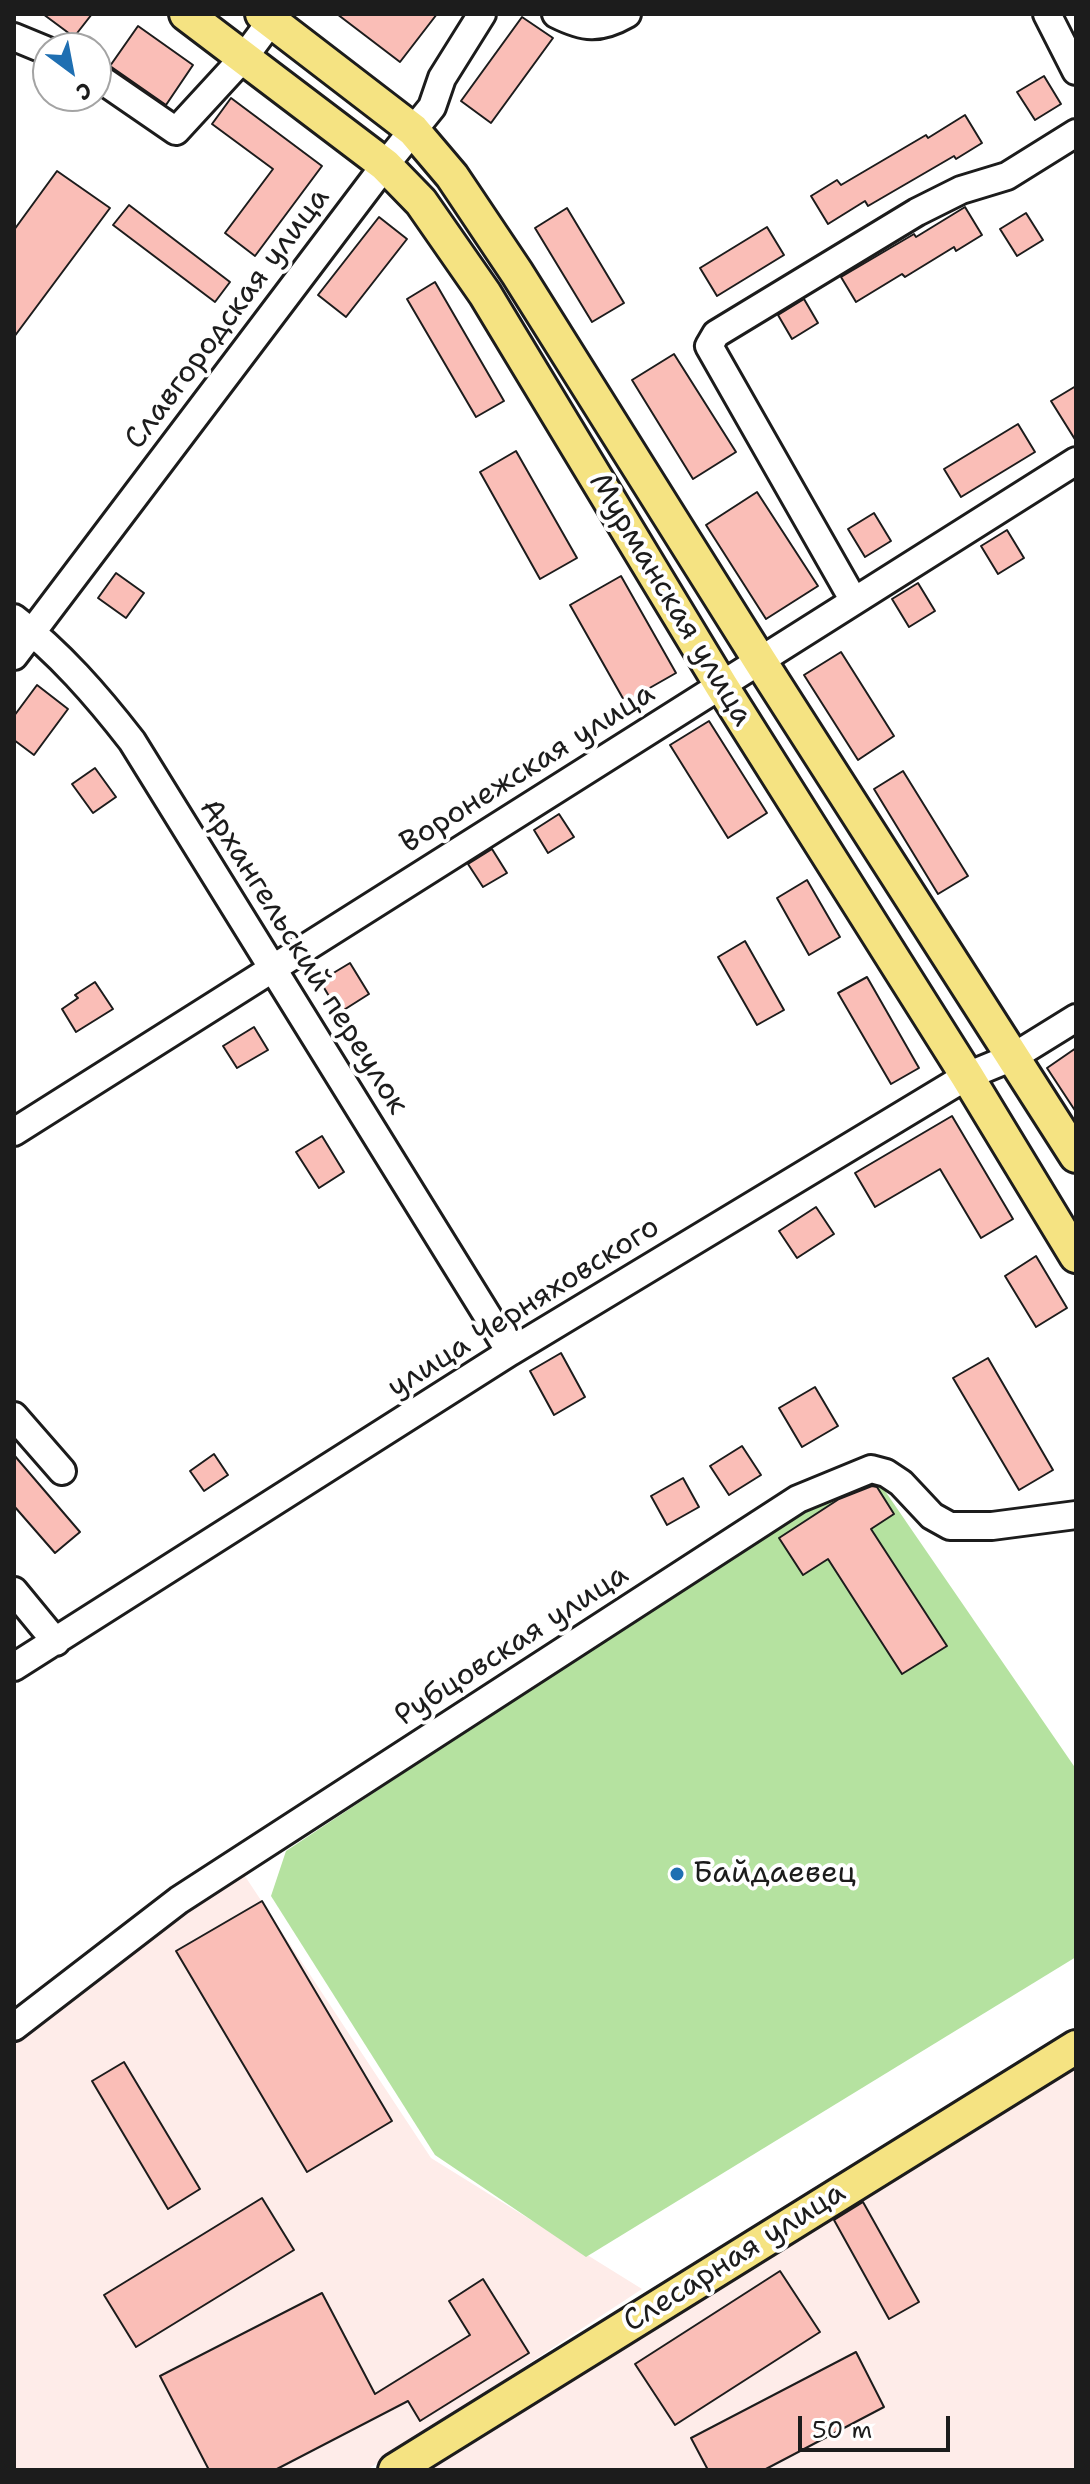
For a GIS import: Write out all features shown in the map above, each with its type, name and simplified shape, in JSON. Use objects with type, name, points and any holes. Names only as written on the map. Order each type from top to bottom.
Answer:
[{"type":"main road","name":"Мурманская улица","points":[[186,14],[385,165],[421,202],[485,294],[721,685],[967,1076],[1076,1256]]},
{"type":"main road","name":"Мурманская улица","points":[[267,17],[413,130],[452,176],[517,273],[1076,1156]]},
{"type":"main road","name":"Слесарная улица","points":[[395,2470],[1076,2047]]},
{"type":"street","name":"Славгородская улица","points":[[14,656],[23,624],[432,107],[442,78],[482,14]]},
{"type":"street","points":[[556,14],[574,23],[606,26],[627,14]]},
{"type":"street","points":[[1047,14],[1076,71]]},
{"type":"street","points":[[112,87],[176,131],[245,56],[267,17]]},
{"type":"street","points":[[854,601],[709,346],[716,334],[917,212],[961,190],[1007,176],[1076,133]]},
{"type":"street","name":"Воронежская улица","points":[[14,1132],[1076,461]]},
{"type":"street","name":"Архангельский переулок","points":[[23,624],[99,699],[132,741],[510,1352]]},
{"type":"street","name":"улица Черняховского","points":[[14,1667],[510,1352],[967,1076],[1013,1057],[1076,1018]]},
{"type":"street","points":[[14,1416],[62,1471]]},
{"type":"street","name":"Рубцовская улица","points":[[14,2027],[179,1900],[798,1499],[871,1469],[886,1473],[901,1483],[932,1516],[950,1526],[992,1526],[1076,1515]]},
{"type":"street","points":[[14,1591],[56,1642]]},
{"type":"shaded area","points":[[237,1864],[431,2158],[642,2289],[367,2470],[14,2470],[14,2023]]},
{"type":"shaded area","points":[[1076,2069],[1076,2470],[422,2470],[923,2162]]},
{"type":"green space","name":"Байдаевец","points":[[872,1472],[1076,1769],[1076,1957],[586,2257],[435,2155],[271,1896],[286,1851],[746,1546]]},
{"type":"building","points":[[43,14],[92,14],[78,32],[67,32]]},
{"type":"building","points":[[337,14],[437,14],[400,62]]},
{"type":"building","points":[[522,17],[553,38],[491,123],[461,101]]},
{"type":"building","points":[[138,26],[193,65],[166,105],[112,67]]},
{"type":"building","points":[[1044,76],[1061,104],[1035,120],[1017,92]]},
{"type":"building","points":[[231,98],[322,166],[255,256],[225,233],[273,169],[212,124]]},
{"type":"building","points":[[965,115],[982,143],[868,206],[865,201],[828,224],[811,196],[837,180],[841,185]]},
{"type":"building","points":[[57,171],[110,208],[14,337],[14,230]]},
{"type":"building","points":[[129,205],[230,282],[215,302],[113,225]]},
{"type":"building","points":[[965,207],[982,235],[956,251],[954,247],[905,277],[902,274],[856,302],[841,277]]},
{"type":"building","points":[[567,208],[624,303],[592,322],[535,228]]},
{"type":"building","points":[[1026,213],[1043,240],[1017,256],[1000,229]]},
{"type":"building","points":[[379,217],[407,239],[346,317],[318,295]]},
{"type":"building","points":[[767,227],[784,255],[717,296],[700,268]]},
{"type":"building","points":[[435,282],[504,401],[476,417],[407,299]]},
{"type":"building","points":[[804,299],[818,323],[792,339],[778,315]]},
{"type":"building","points":[[674,354],[736,452],[693,479],[632,380]]},
{"type":"building","points":[[1076,386],[1076,441],[1051,401]]},
{"type":"building","points":[[1018,424],[1035,452],[961,497],[944,469]]},
{"type":"building","points":[[516,451],[577,558],[540,579],[480,472]]},
{"type":"building","points":[[757,492],[818,586],[766,619],[706,525]]},
{"type":"building","points":[[874,513],[891,541],[865,557],[848,529]]},
{"type":"building","points":[[1007,530],[1024,558],[998,574],[981,546]]},
{"type":"building","points":[[116,573],[144,593],[126,618],[98,598]]},
{"type":"building","points":[[621,576],[676,673],[625,702],[570,605]]},
{"type":"building","points":[[918,583],[935,611],[909,627],[892,599]]},
{"type":"building","points":[[841,652],[894,736],[858,760],[804,675]]},
{"type":"building","points":[[37,685],[68,709],[34,755],[14,740],[14,716]]},
{"type":"building","points":[[709,721],[767,813],[728,838],[670,745]]},
{"type":"building","points":[[95,768],[116,797],[93,813],[72,784]]},
{"type":"building","points":[[903,771],[968,876],[938,894],[874,789]]},
{"type":"building","points":[[559,814],[574,837],[548,853],[534,830]]},
{"type":"building","points":[[492,849],[507,873],[483,887],[468,864]]},
{"type":"building","points":[[807,880],[840,937],[809,955],[777,898]]},
{"type":"building","points":[[745,941],[784,1010],[757,1025],[718,957]]},
{"type":"building","points":[[350,963],[369,994],[339,1013],[320,981]]},
{"type":"building","points":[[867,977],[919,1068],[891,1084],[838,993]]},
{"type":"building","points":[[95,982],[113,1009],[76,1032],[62,1009],[78,998],[75,995]]},
{"type":"building","points":[[254,1027],[268,1050],[237,1068],[223,1046]]},
{"type":"building","points":[[1076,1048],[1076,1112],[1047,1068]]},
{"type":"building","points":[[952,1116],[1013,1219],[981,1238],[940,1169],[875,1207],[855,1173]]},
{"type":"building","points":[[322,1136],[344,1172],[319,1188],[296,1152]]},
{"type":"building","points":[[816,1207],[834,1234],[797,1258],[779,1231]]},
{"type":"building","points":[[1036,1256],[1067,1308],[1036,1327],[1005,1276]]},
{"type":"building","points":[[561,1353],[585,1397],[554,1415],[530,1371]]},
{"type":"building","points":[[988,1358],[1053,1470],[1019,1490],[953,1378]]},
{"type":"building","points":[[815,1387],[838,1426],[802,1447],[779,1408]]},
{"type":"building","points":[[742,1446],[761,1475],[729,1495],[710,1466]]},
{"type":"building","points":[[214,1454],[228,1475],[204,1491],[190,1471]]},
{"type":"building","points":[[14,1455],[80,1532],[55,1553],[14,1506]]},
{"type":"building","points":[[683,1478],[699,1507],[667,1525],[651,1496]]},
{"type":"building","points":[[872,1486],[877,1487],[894,1514],[871,1529],[947,1646],[902,1674],[828,1559],[803,1575],[779,1538],[839,1499]]},
{"type":"building","points":[[262,1901],[392,2121],[307,2172],[176,1951]]},
{"type":"building","points":[[124,2062],[200,2189],[168,2209],[92,2081]]},
{"type":"building","points":[[262,2198],[294,2250],[136,2347],[104,2295]]},
{"type":"building","points":[[863,2202],[919,2302],[889,2319],[834,2220]]},
{"type":"building","points":[[780,2271],[820,2332],[675,2425],[635,2364]]},
{"type":"building","points":[[483,2279],[529,2353],[420,2421],[408,2401],[275,2470],[209,2470],[160,2376],[322,2293],[375,2394],[470,2335],[449,2301]]},
{"type":"building","points":[[856,2352],[884,2407],[764,2470],[708,2470],[691,2438]]},
{"type":"place","name":"Байдаевец","points":[[677,1874]]}]
